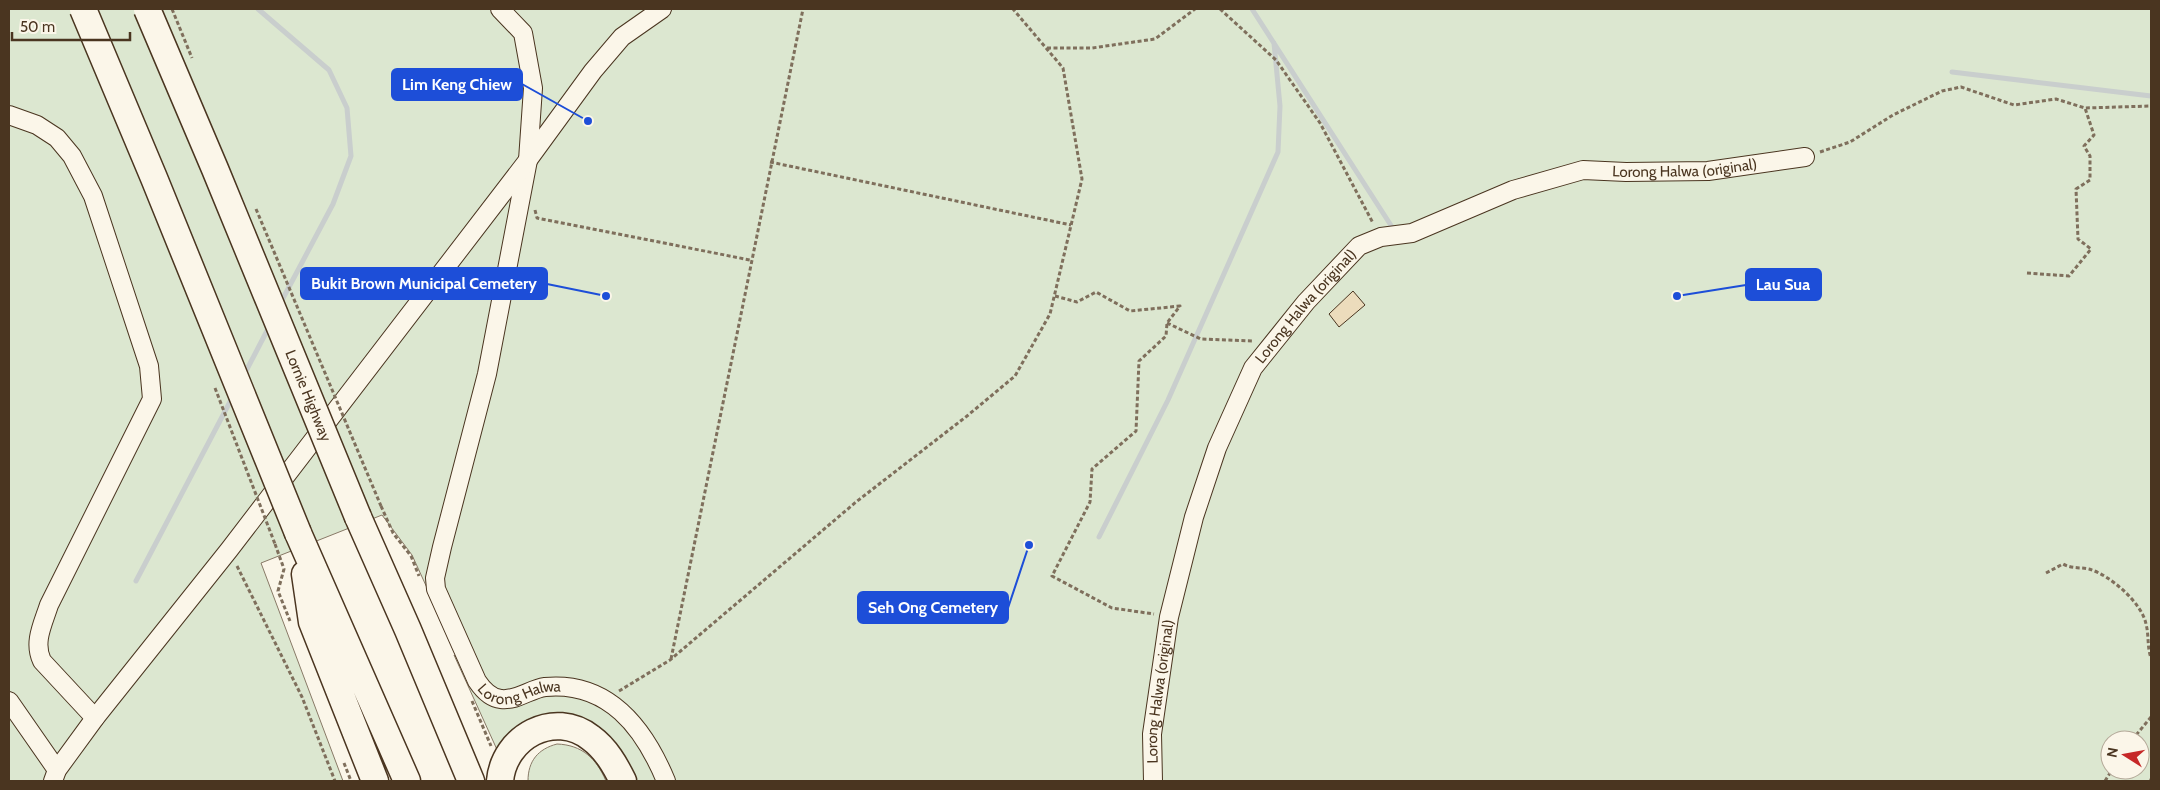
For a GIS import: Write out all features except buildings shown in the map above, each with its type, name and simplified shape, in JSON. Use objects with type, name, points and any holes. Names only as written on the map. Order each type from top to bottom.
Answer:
[{"type":"highway","points":[[83,9],[158,187],[299,538],[407,781]]},
{"type":"highway","name":"Lornie Highway","points":[[147,9],[219,178],[370,511],[471,781]]},
{"type":"highway","points":[[299,538],[312,622],[375,781]]},
{"type":"highway","points":[[500,781],[503,765],[514,744],[530,733],[546,727],[563,727],[576,729],[591,738],[609,756],[623,781]]},
{"type":"lane","name":"Lorong Halwa","points":[[500,9],[523,33],[533,88],[528,160],[488,374],[442,548],[435,578],[436,589],[477,681],[491,696],[500,699],[512,698],[544,687],[558,687],[580,690],[607,699],[627,716],[644,737],[666,781]]},
{"type":"lane","points":[[9,701],[55,776],[95,718],[229,550],[594,71],[622,37],[662,9]]},
{"type":"lane","points":[[9,114],[37,125],[57,138],[72,156],[93,196],[149,366],[152,399],[49,605],[38,638],[37,652],[42,661],[95,718]]},
{"type":"lane","name":"Lorong Halwa (original)","points":[[1153,781],[1152,734],[1169,617],[1194,517],[1217,448],[1253,368],[1306,302],[1359,246],[1381,237],[1412,233],[1512,190],[1583,170],[1626,172],[1708,171],[1805,157]]},
{"type":"path","points":[[172,9],[195,64]]},
{"type":"path","points":[[670,660],[770,162],[803,9]]},
{"type":"path","points":[[607,699],[670,660],[856,502],[968,416],[1015,376],[1050,314],[1082,179],[1063,68],[1013,9]]},
{"type":"path","points":[[1046,48],[1092,48],[1155,39],[1196,9]]},
{"type":"path","points":[[1220,9],[1276,60],[1320,123],[1381,237]]},
{"type":"path","points":[[1805,157],[1850,142],[1893,115],[1942,91],[1961,87],[2014,105],[2056,100],[2085,108],[2151,106]]},
{"type":"path","points":[[2027,273],[2069,276],[2091,249],[2078,239],[2076,189],[2090,180],[2090,156],[2084,146],[2094,135],[2085,108]]},
{"type":"path","points":[[770,162],[1071,225]]},
{"type":"path","points":[[253,202],[370,511]]},
{"type":"path","points":[[535,208],[537,218],[750,260]]},
{"type":"path","points":[[1054,296],[1077,302],[1096,292],[1130,311],[1180,306],[1167,323],[1166,336],[1139,361],[1136,431],[1092,469],[1090,502],[1052,576],[1112,608],[1169,617]]},
{"type":"path","points":[[1167,323],[1201,339],[1272,342]]},
{"type":"path","points":[[229,550],[302,697],[335,781]]},
{"type":"path","points":[[2046,573],[2063,564],[2070,568],[2089,570],[2120,587],[2142,612],[2146,624],[2151,658]]},
{"type":"path","points":[[2140,730],[2151,717]]},
{"type":"green space","points":[[9,9],[2151,9],[2150,779],[2150,730],[2100,730],[2100,780],[2149,781],[671,781],[591,686],[506,692],[470,682],[412,555],[382,515],[261,563],[343,781],[9,781]]},
{"type":"green space","points":[[454,655],[459,659],[475,691],[537,696],[581,695],[624,720],[659,781],[632,781],[581,721],[499,754]]},
{"type":"green space","points":[[557,744],[574,747],[587,754],[598,766],[606,781],[528,781],[530,767],[535,757],[544,749]]},
{"type":"waterway","points":[[258,9],[329,70],[347,108],[351,156],[333,204],[280,304]]},
{"type":"waterway","points":[[1252,9],[1392,227]]},
{"type":"waterway","points":[[1099,537],[1168,400],[1278,152],[1280,106],[1274,43]]},
{"type":"waterway","points":[[1952,72],[2151,96]]},
{"type":"waterway","points":[[244,375],[270,325]]},
{"type":"waterway","points":[[136,581],[233,396]]},
{"type":"place","name":"Lim Keng Chiew","points":[[588,121]]},
{"type":"place","name":"Bukit Brown Municipal Cemetery","points":[[606,296]]},
{"type":"place","name":"Lau Sua","points":[[1677,296]]},
{"type":"place","name":"Seh Ong Cemetery","points":[[1029,545]]}]
